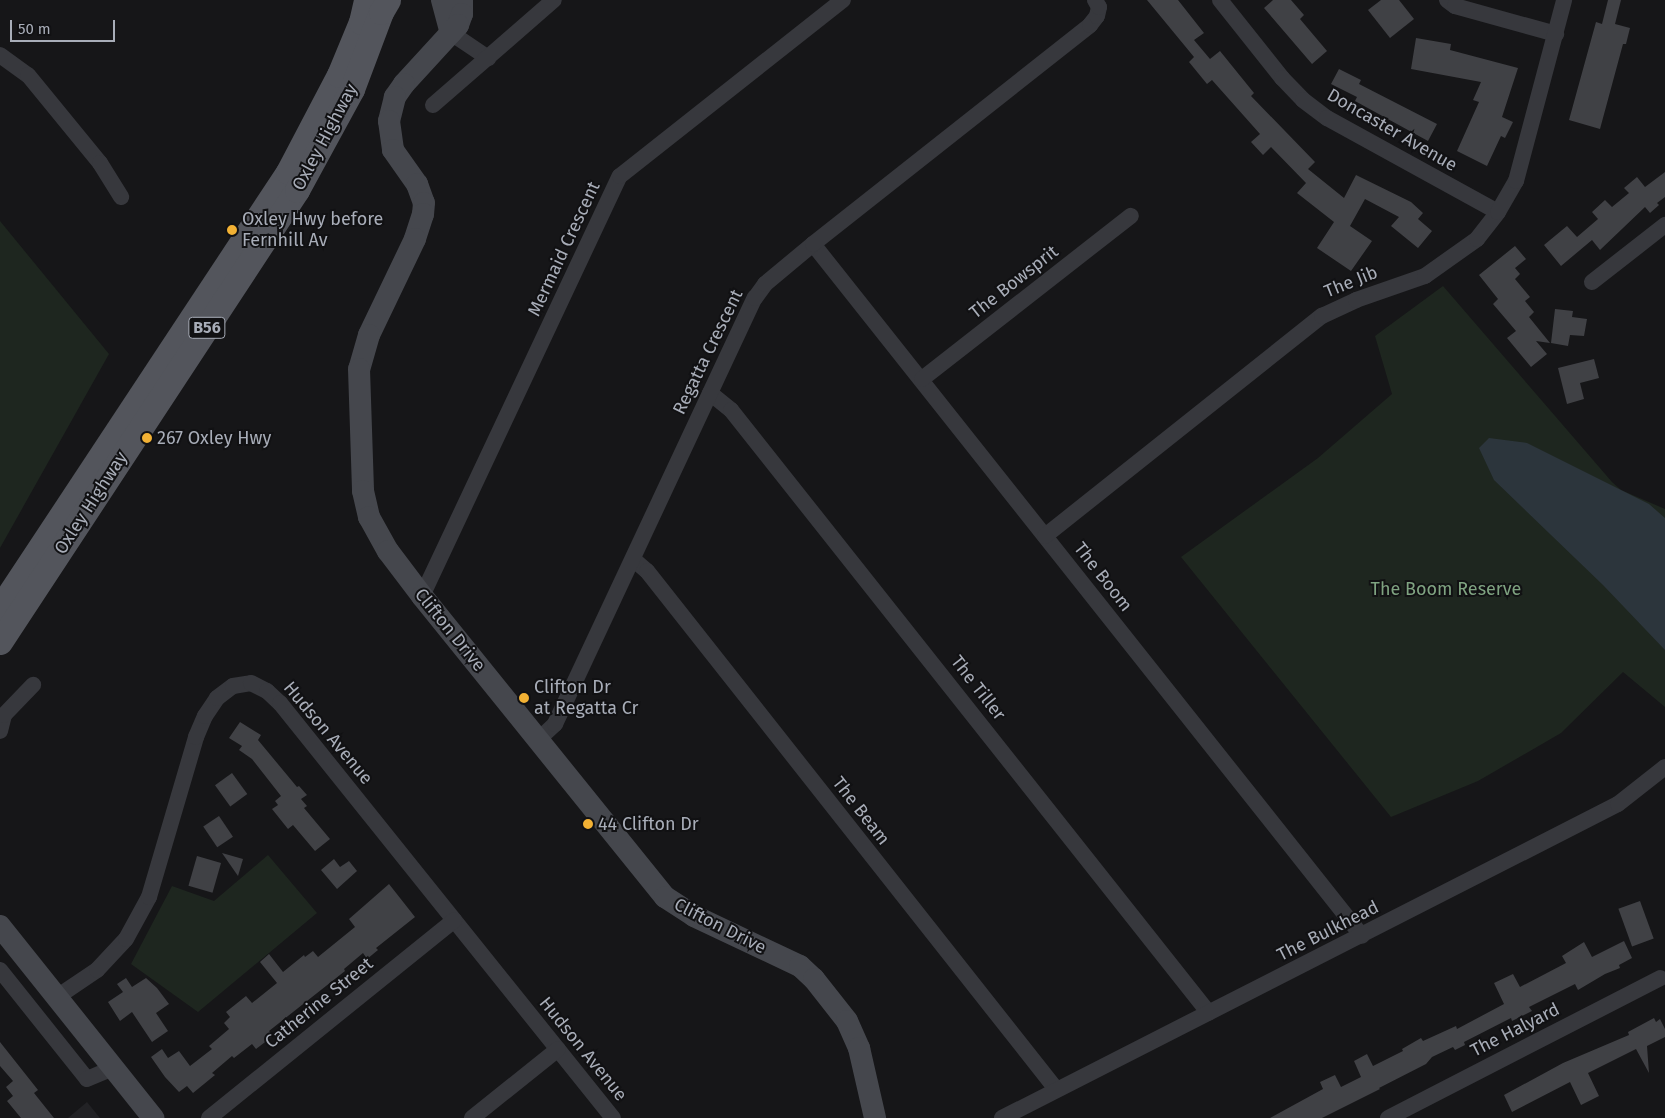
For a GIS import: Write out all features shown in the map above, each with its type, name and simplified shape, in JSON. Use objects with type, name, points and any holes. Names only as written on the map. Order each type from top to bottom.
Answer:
[{"type":"main road","name":"Oxley Highway","points":[[0,608],[288,172],[339,75],[362,22],[366,0]]},
{"type":"main road","name":"Oxley Highway","points":[[0,642],[297,190],[348,97],[388,0]]},
{"type":"street","points":[[442,0],[451,33],[488,58]]},
{"type":"street","name":"Clifton Drive","points":[[462,0],[462,14],[458,25],[404,84],[391,107],[389,121],[393,150],[419,190],[424,203],[423,214],[415,239],[369,335],[359,370],[366,507],[378,534],[422,596],[665,897],[694,916],[800,966],[814,980],[847,1022],[859,1048],[875,1118]]},
{"type":"street","points":[[433,105],[554,0]]},
{"type":"street","name":"Mermaid Crescent","points":[[422,596],[620,176],[843,0]]},
{"type":"street","name":"Doncaster Avenue","points":[[1220,0],[1282,78],[1302,100],[1327,118],[1498,212]]},
{"type":"street","points":[[1447,0],[1455,6],[1556,34]]},
{"type":"street","name":"The Jib","points":[[1045,536],[1322,316],[1356,300],[1425,276],[1477,239],[1498,212],[1516,182],[1564,0]]},
{"type":"street","name":"Regatta Crescent","points":[[539,739],[555,724],[710,393],[756,298],[765,284],[1090,25],[1096,8]]},
{"type":"street","points":[[0,55],[28,75],[100,163],[121,197]]},
{"type":"street","name":"The Bowsprit","points":[[922,379],[1131,216]]},
{"type":"street","points":[[1592,282],[1665,225]]},
{"type":"street","name":"The Boom","points":[[813,244],[1362,936]]},
{"type":"street","name":"The Tiller","points":[[710,393],[731,410],[1209,1013]]},
{"type":"street","name":"The Beam","points":[[633,559],[647,571],[1056,1089]]},
{"type":"street","name":"Hudson Avenue","points":[[57,997],[97,970],[126,939],[149,897],[196,737],[217,698],[233,686],[251,683],[267,691],[280,703],[613,1118]]},
{"type":"street","points":[[0,731],[4,715],[33,685]]},
{"type":"street","name":"The Bulkhead","points":[[1002,1118],[1618,804],[1665,767]]},
{"type":"street","name":"Catherine Street","points":[[209,1118],[454,920]]},
{"type":"street","points":[[0,926],[154,1118]]},
{"type":"street","points":[[0,970],[86,1079],[113,1068]]},
{"type":"street","name":"The Halyard","points":[[1388,1118],[1660,978]]},
{"type":"street","points":[[472,1118],[558,1049]]},
{"type":"shaded area","points":[[1489,438],[1527,443],[1649,504],[1665,518],[1665,650],[1603,585],[1494,480],[1479,448]]},
{"type":"shaded area","points":[[87,1102],[100,1118],[68,1118]]},
{"type":"green space","points":[[0,221],[109,354],[0,548]]},
{"type":"green space","name":"The Boom Reserve","points":[[1443,286],[1612,482],[1621,490],[1665,509],[1665,707],[1623,672],[1561,733],[1478,781],[1391,817],[1181,557],[1318,458],[1392,394],[1375,336]]},
{"type":"green space","points":[[268,855],[317,913],[198,1012],[131,964],[172,886],[214,901]]},
{"type":"building","points":[[1147,0],[1178,0],[1204,33],[1194,40],[1210,59],[1220,51],[1254,93],[1251,96],[1315,162],[1308,169],[1344,198],[1356,175],[1411,202],[1423,213],[1418,219],[1432,231],[1418,248],[1391,226],[1399,217],[1365,199],[1350,226],[1372,241],[1351,271],[1317,248],[1334,222],[1297,193],[1306,183],[1271,147],[1263,155],[1251,142],[1260,134],[1212,80],[1207,84],[1189,62],[1194,57]]},
{"type":"building","points":[[1273,0],[1291,0],[1304,15],[1300,19],[1327,51],[1312,64],[1264,8]]},
{"type":"building","points":[[1381,0],[1399,0],[1414,19],[1390,38],[1368,10]]},
{"type":"building","points":[[1608,0],[1621,0],[1615,24],[1630,28],[1626,44],[1623,44],[1600,129],[1569,120],[1596,22],[1602,24]]},
{"type":"building","points":[[1416,38],[1451,44],[1450,50],[1518,68],[1502,117],[1513,122],[1505,138],[1501,136],[1487,166],[1457,151],[1479,102],[1473,100],[1481,82],[1411,69]]},
{"type":"building","points":[[1339,69],[1361,80],[1359,84],[1437,124],[1428,141],[1355,101],[1357,97],[1331,84]]},
{"type":"building","points":[[1665,172],[1665,197],[1657,203],[1659,205],[1650,213],[1645,207],[1600,250],[1592,240],[1561,266],[1544,245],[1567,226],[1577,237],[1598,219],[1592,212],[1605,200],[1612,207],[1629,193],[1624,188],[1637,177],[1645,187]]},
{"type":"building","points":[[1515,246],[1526,259],[1515,268],[1520,274],[1515,279],[1530,297],[1525,301],[1534,312],[1529,317],[1550,343],[1536,341],[1547,354],[1531,367],[1507,338],[1516,331],[1493,304],[1498,299],[1479,275]]},
{"type":"building","points":[[1555,309],[1573,311],[1572,317],[1587,319],[1584,336],[1570,335],[1568,346],[1551,343]]},
{"type":"building","points":[[1594,359],[1599,378],[1580,383],[1584,399],[1567,404],[1558,368]]},
{"type":"building","points":[[240,722],[261,735],[258,740],[297,787],[299,786],[307,795],[301,799],[307,806],[304,808],[330,839],[315,851],[293,825],[288,829],[272,809],[278,805],[275,801],[281,796],[252,759],[239,750],[242,746],[229,738]]},
{"type":"building","points":[[232,773],[247,794],[230,806],[215,785]]},
{"type":"building","points":[[219,816],[233,837],[217,847],[203,827]]},
{"type":"building","points":[[222,853],[243,859],[238,876]]},
{"type":"building","points":[[197,856],[221,863],[212,893],[188,886]]},
{"type":"building","points":[[334,859],[340,867],[349,861],[357,871],[337,889],[321,870]]},
{"type":"building","points":[[389,884],[415,917],[376,948],[378,950],[367,959],[363,953],[344,969],[345,971],[269,1031],[273,1036],[256,1049],[252,1044],[234,1058],[232,1056],[212,1073],[215,1075],[193,1093],[187,1086],[179,1092],[165,1077],[151,1057],[162,1049],[168,1058],[179,1051],[190,1066],[212,1049],[209,1046],[229,1029],[224,1023],[230,1017],[226,1012],[246,996],[252,1003],[277,983],[260,962],[269,954],[283,972],[304,955],[305,957],[313,951],[318,957],[355,927],[349,919]]},
{"type":"building","points":[[1640,901],[1654,939],[1632,946],[1618,909]]},
{"type":"building","points":[[1624,941],[1632,958],[1619,965],[1620,968],[1605,974],[1578,990],[1575,984],[1529,1007],[1532,1011],[1512,1021],[1511,1018],[1464,1042],[1465,1045],[1455,1050],[1453,1047],[1432,1057],[1426,1064],[1322,1118],[1270,1118],[1323,1089],[1320,1082],[1335,1075],[1341,1087],[1361,1077],[1354,1061],[1367,1054],[1373,1066],[1403,1051],[1402,1049],[1421,1038],[1423,1041],[1456,1026],[1457,1029],[1504,1004],[1494,983],[1513,974],[1520,987],[1566,963],[1562,956],[1584,942],[1592,957]]},
{"type":"building","points":[[126,978],[132,987],[146,978],[157,988],[169,1004],[156,1013],[168,1031],[152,1042],[132,1012],[120,1021],[108,1002],[123,992],[117,984]]},
{"type":"building","points":[[1654,1018],[1656,1022],[1660,1019],[1665,1029],[1665,1037],[1647,1046],[1649,1073],[1636,1049],[1588,1073],[1599,1096],[1581,1105],[1570,1082],[1512,1112],[1504,1095],[1563,1063],[1629,1035],[1628,1032]]},
{"type":"building","points":[[0,1042],[38,1090],[34,1093],[54,1118],[21,1118],[7,1101],[13,1096],[6,1087],[13,1081],[0,1066]]},
{"type":"place","name":"Oxley Hwy before Fernhill Av","points":[[232,230]]},
{"type":"place","name":"267 Oxley Hwy","points":[[147,438]]},
{"type":"place","name":"Clifton Dr at Regatta Cr","points":[[524,698]]},
{"type":"place","name":"44 Clifton Dr","points":[[588,824]]}]
